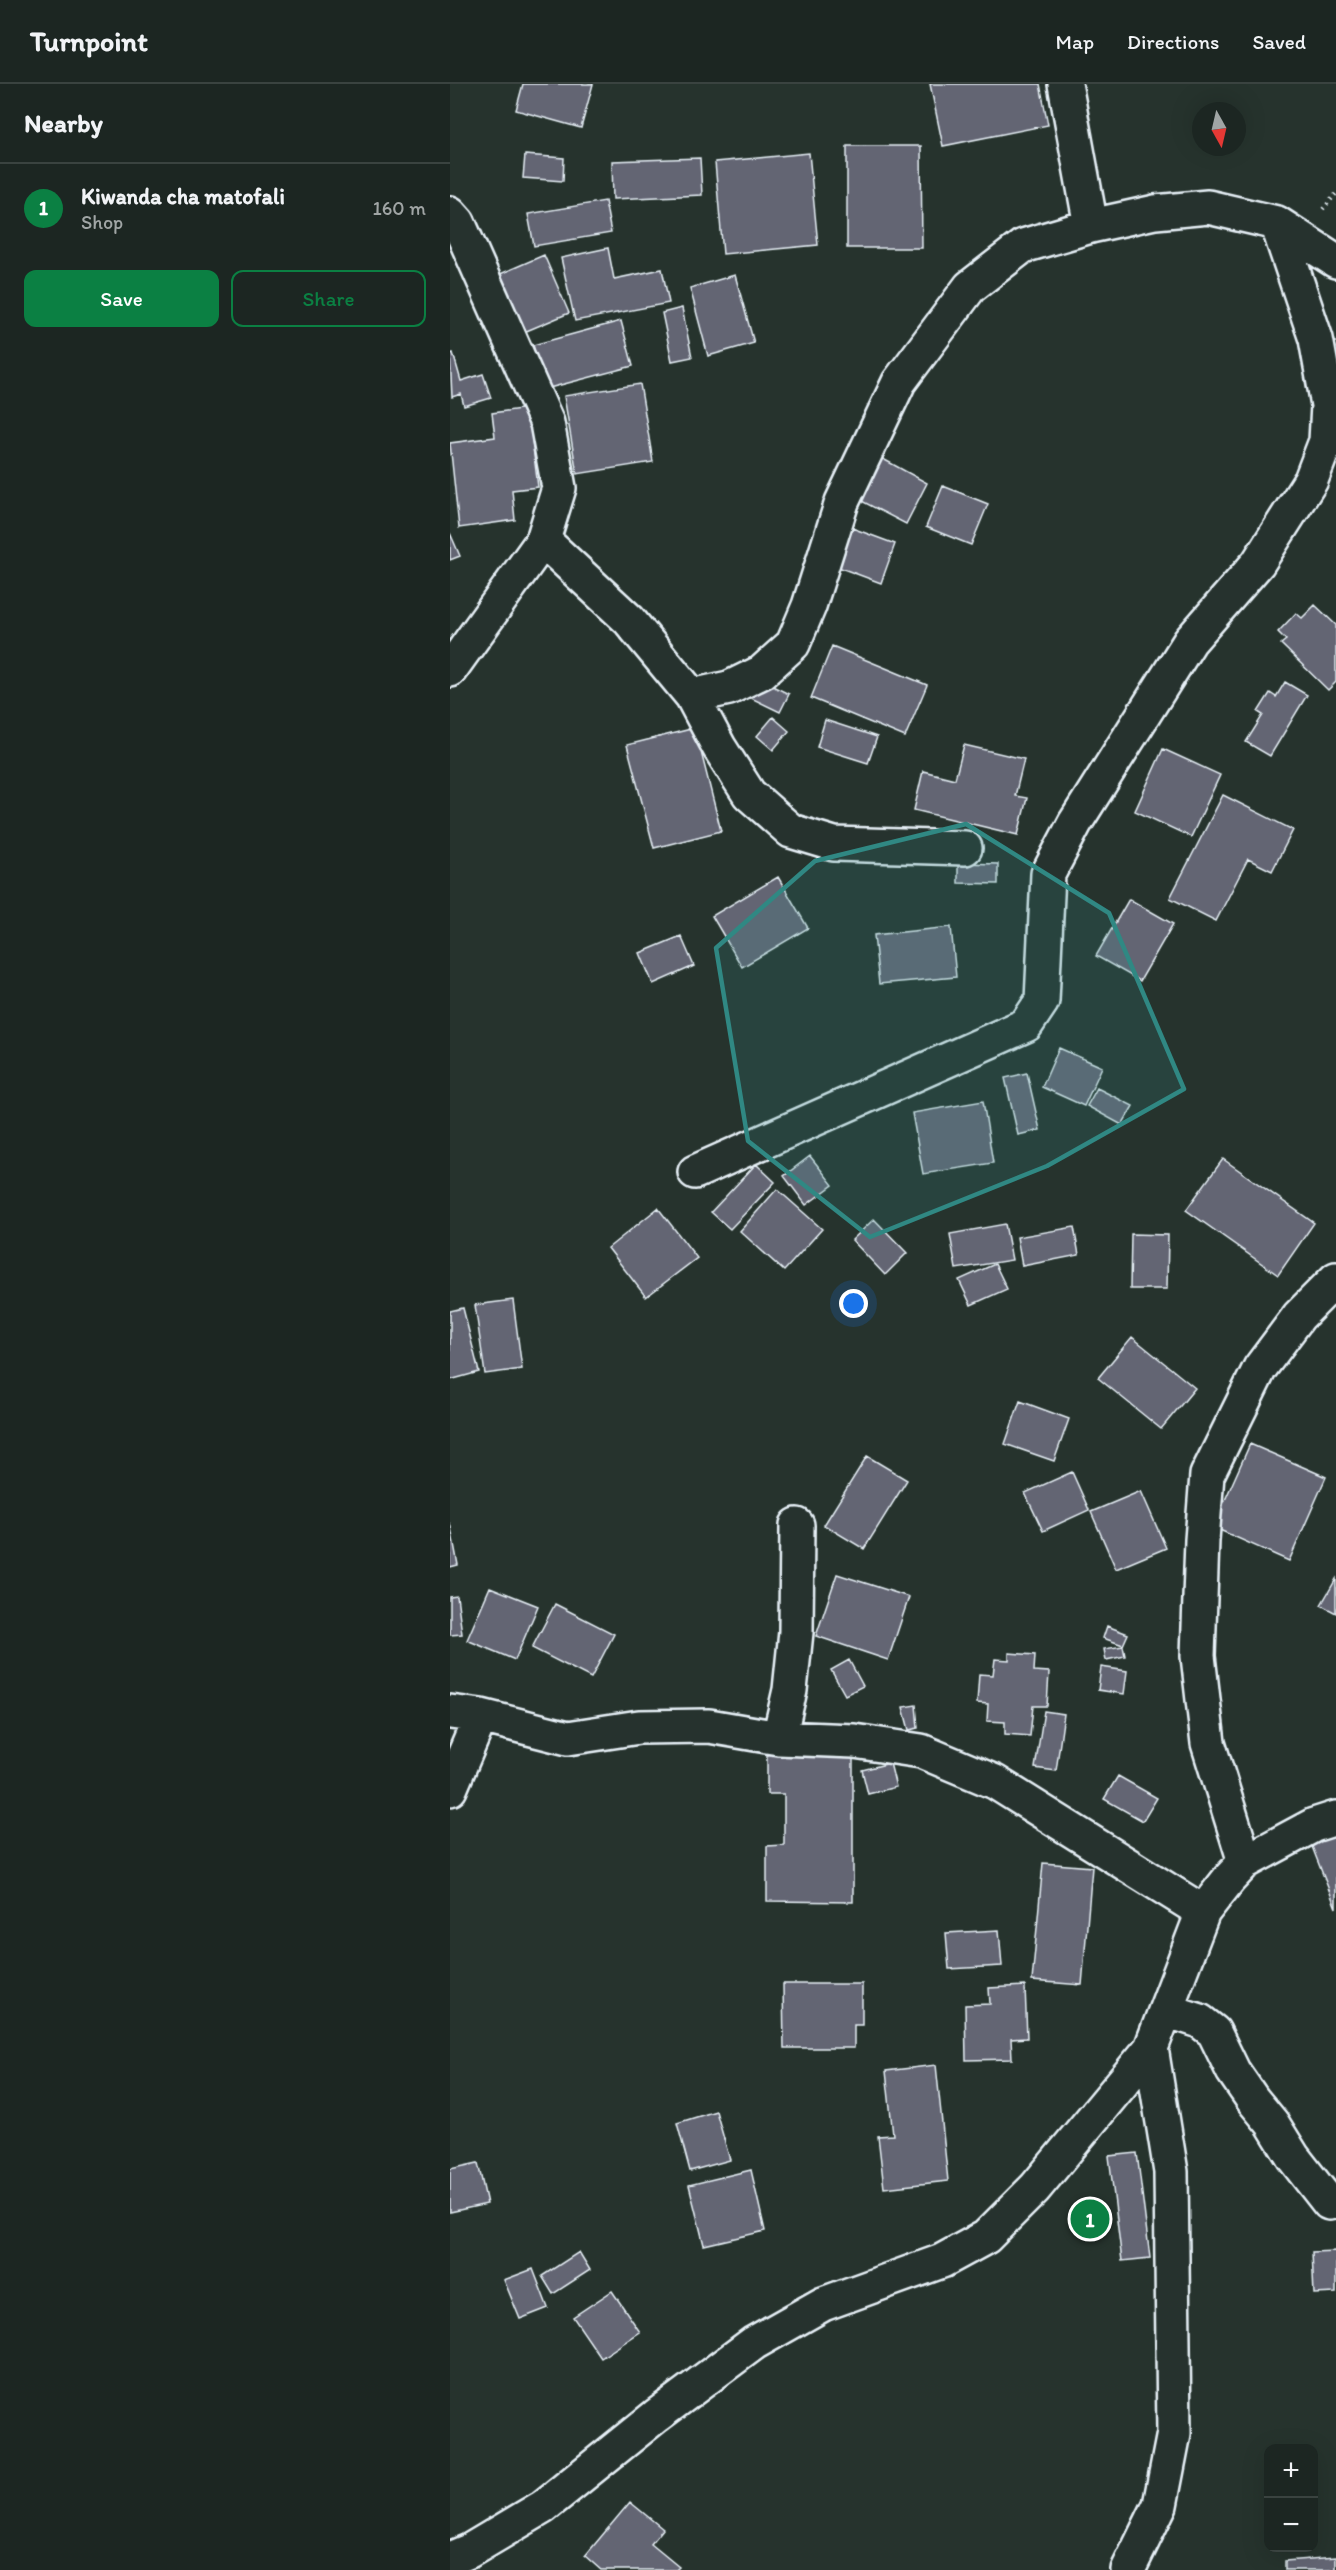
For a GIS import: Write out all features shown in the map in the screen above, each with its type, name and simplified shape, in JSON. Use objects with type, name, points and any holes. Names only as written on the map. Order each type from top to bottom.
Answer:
[{"type":"street","points":[[1065,84],[1091,226]]},
{"type":"street","points":[[692,696],[729,688],[762,672],[793,644],[809,606],[842,502],[899,382],[970,287],[1023,246],[1091,226],[1155,212],[1208,207],[1278,223],[1336,261]]},
{"type":"street","points":[[450,213],[458,222],[548,423],[559,488],[543,540],[450,670]]},
{"type":"street","points":[[695,1172],[1026,1025],[1042,1001],[1048,874],[1075,823],[1190,641],[1263,554],[1311,480],[1326,441],[1328,405],[1316,339],[1278,223]]},
{"type":"street","points":[[543,540],[629,620],[692,696],[719,747],[749,794],[790,831],[834,844],[964,848]]},
{"type":"street","points":[[1245,1862],[1208,1743],[1198,1656],[1207,1475],[1260,1368],[1299,1316],[1336,1279]]},
{"type":"street","points":[[779,1738],[790,1690],[796,1632],[797,1525]]},
{"type":"street","points":[[450,1789],[466,1714],[568,1738],[639,1727],[709,1726],[779,1738],[854,1741],[921,1751],[995,1782],[1203,1912]]},
{"type":"street","points":[[450,2559],[469,2551],[543,2507],[656,2416],[754,2343],[823,2304],[942,2261],[986,2237],[1035,2188],[1151,2048],[1203,1912],[1245,1862],[1314,1825],[1336,1818]]},
{"type":"street","points":[[1166,2010],[1200,2021],[1214,2032],[1233,2071],[1272,2123],[1293,2157],[1329,2203]]},
{"type":"street","points":[[1128,2570],[1160,2505],[1174,2433],[1171,2172],[1151,2048]]},
{"type":"highlighted area","points":[[966,824],[1109,913],[1184,1089],[1047,1166],[870,1237],[748,1141],[716,948],[815,861]]},
{"type":"building","points":[[523,84],[593,84],[581,128],[516,110]]},
{"type":"building","points":[[930,84],[1040,84],[1048,125],[943,146]]},
{"type":"building","points":[[847,146],[921,146],[922,248],[847,248]]},
{"type":"building","points":[[809,153],[818,245],[723,254],[715,162]]},
{"type":"building","points":[[525,155],[564,158],[563,181],[523,178]]},
{"type":"building","points":[[700,158],[702,195],[613,199],[612,161]]},
{"type":"building","points":[[605,201],[611,233],[534,246],[528,214]]},
{"type":"building","points":[[608,248],[614,279],[662,269],[669,303],[575,321],[561,258]]},
{"type":"building","points":[[544,255],[569,313],[517,335],[491,278]]},
{"type":"building","points":[[735,275],[754,343],[708,356],[690,288]]},
{"type":"building","points":[[682,308],[692,357],[672,361],[662,313]]},
{"type":"building","points":[[621,321],[633,366],[545,389],[533,345]]},
{"type":"building","points":[[453,353],[461,381],[483,374],[491,398],[464,406],[461,394],[452,397],[450,354]]},
{"type":"building","points":[[640,384],[653,462],[577,474],[564,396]]},
{"type":"building","points":[[528,408],[538,487],[512,490],[515,520],[459,528],[450,443],[495,437],[492,413]]},
{"type":"building","points":[[872,453],[927,483],[906,524],[850,495]]},
{"type":"building","points":[[943,486],[988,504],[971,545],[926,527]]},
{"type":"building","points":[[852,528],[895,544],[881,583],[838,567]]},
{"type":"building","points":[[450,533],[460,556],[450,560]]},
{"type":"building","points":[[1315,605],[1336,625],[1336,682],[1328,690],[1281,644],[1286,640],[1278,632],[1296,613],[1302,618]]},
{"type":"building","points":[[832,646],[927,685],[905,737],[811,698]]},
{"type":"building","points":[[758,679],[789,694],[780,712],[749,697]]},
{"type":"building","points":[[1285,682],[1307,695],[1270,756],[1246,742],[1263,715],[1258,712],[1270,693],[1276,697]]},
{"type":"building","points":[[773,717],[789,731],[773,750],[757,736]]},
{"type":"building","points":[[825,720],[877,737],[868,763],[817,747]]},
{"type":"building","points":[[695,728],[721,831],[654,848],[627,745]]},
{"type":"building","points":[[964,745],[1024,759],[1015,796],[1027,798],[1018,835],[914,810],[923,771],[955,779]]},
{"type":"building","points":[[1163,749],[1220,775],[1191,837],[1135,811]]},
{"type":"building","points":[[1223,795],[1293,830],[1272,871],[1248,859],[1216,921],[1170,898]]},
{"type":"building","points":[[958,863],[998,864],[998,884],[958,883]]},
{"type":"building","points":[[778,877],[808,928],[742,967],[712,916]]},
{"type":"building","points":[[1129,899],[1173,924],[1140,981],[1096,956]]},
{"type":"building","points":[[951,927],[956,977],[879,984],[874,935]]},
{"type":"building","points":[[681,936],[694,966],[653,984],[640,953]]},
{"type":"building","points":[[1059,1048],[1102,1067],[1084,1106],[1042,1087]]},
{"type":"building","points":[[1027,1073],[1040,1130],[1018,1135],[1005,1078]]},
{"type":"building","points":[[1097,1088],[1133,1106],[1122,1125],[1087,1106]]},
{"type":"building","points":[[983,1101],[993,1163],[923,1174],[912,1113]]},
{"type":"building","points":[[810,1156],[833,1185],[806,1205],[784,1176]]},
{"type":"building","points":[[1223,1159],[1314,1223],[1278,1275],[1186,1210]]},
{"type":"building","points":[[756,1164],[775,1182],[730,1229],[711,1212]]},
{"type":"building","points":[[777,1189],[822,1229],[784,1271],[740,1231]]},
{"type":"building","points":[[658,1208],[697,1258],[646,1297],[608,1248]]},
{"type":"building","points":[[874,1219],[907,1253],[885,1275],[852,1240]]},
{"type":"building","points":[[1005,1224],[1012,1260],[956,1269],[950,1234]]},
{"type":"building","points":[[1074,1227],[1079,1255],[1022,1266],[1017,1237]]},
{"type":"building","points":[[1131,1234],[1168,1235],[1167,1289],[1130,1289]]},
{"type":"building","points":[[995,1264],[1007,1289],[971,1305],[959,1280]]},
{"type":"building","points":[[513,1300],[522,1369],[485,1374],[475,1305]]},
{"type":"building","points":[[463,1308],[479,1372],[450,1380],[450,1311]]},
{"type":"building","points":[[1132,1337],[1195,1388],[1161,1429],[1098,1378]]},
{"type":"building","points":[[1020,1401],[1069,1419],[1054,1461],[1005,1444]]},
{"type":"building","points":[[1250,1444],[1326,1477],[1289,1561],[1213,1527]]},
{"type":"building","points":[[867,1456],[907,1480],[864,1549],[824,1525]]},
{"type":"building","points":[[1072,1472],[1089,1510],[1043,1531],[1025,1493]]},
{"type":"building","points":[[1141,1491],[1166,1548],[1116,1569],[1091,1512]]},
{"type":"building","points":[[450,1523],[458,1565],[450,1567]]},
{"type":"building","points":[[837,1574],[909,1597],[888,1660],[816,1636]]},
{"type":"building","points":[[1336,1579],[1336,1613],[1321,1605]]},
{"type":"building","points":[[490,1587],[538,1606],[515,1660],[467,1640]]},
{"type":"building","points":[[457,1596],[462,1634],[450,1635],[450,1597]]},
{"type":"building","points":[[555,1604],[614,1634],[591,1678],[532,1648]]},
{"type":"building","points":[[1107,1626],[1128,1634],[1123,1645],[1103,1638]]},
{"type":"building","points":[[1123,1646],[1125,1656],[1106,1660],[1104,1649]]},
{"type":"building","points":[[1009,1653],[1035,1655],[1034,1671],[1049,1672],[1047,1706],[1033,1706],[1030,1736],[1005,1734],[1005,1722],[987,1721],[988,1704],[977,1703],[979,1674],[993,1675],[995,1659],[1009,1660]]},
{"type":"building","points":[[849,1660],[863,1686],[845,1695],[831,1670]]},
{"type":"building","points":[[1101,1667],[1127,1671],[1124,1694],[1098,1690]]},
{"type":"building","points":[[916,1705],[918,1728],[909,1730],[903,1707]]},
{"type":"building","points":[[1044,1711],[1064,1714],[1056,1771],[1035,1768]]},
{"type":"building","points":[[767,1746],[853,1746],[853,1902],[767,1901],[767,1846],[784,1845],[784,1794],[767,1794]]},
{"type":"building","points":[[890,1763],[896,1787],[868,1794],[862,1770]]},
{"type":"building","points":[[1118,1776],[1157,1798],[1143,1821],[1104,1799]]},
{"type":"building","points":[[1336,1834],[1336,1908],[1311,1844]]},
{"type":"building","points":[[1043,1863],[1092,1867],[1082,1985],[1032,1981]]},
{"type":"building","points":[[999,1930],[1002,1966],[949,1969],[946,1933]]},
{"type":"building","points":[[783,1984],[862,1984],[862,2025],[854,2025],[854,2048],[784,2048]]},
{"type":"building","points":[[1025,1986],[1027,2038],[1011,2039],[1012,2059],[966,2060],[965,2005],[990,2004],[989,1988]]},
{"type":"building","points":[[936,2065],[948,2181],[884,2188],[878,2136],[893,2135],[886,2071]]},
{"type":"building","points":[[716,2111],[730,2160],[690,2171],[677,2123]]},
{"type":"building","points":[[1137,2153],[1150,2258],[1122,2261],[1109,2156]]},
{"type":"building","points":[[478,2163],[487,2204],[450,2212],[450,2169]]},
{"type":"building","points":[[751,2170],[765,2231],[704,2245],[689,2185]]},
{"type":"building","points":[[1336,2251],[1336,2293],[1314,2294],[1312,2252]]},
{"type":"building","points":[[579,2252],[590,2270],[553,2294],[542,2276]]},
{"type":"building","points":[[533,2269],[548,2308],[520,2319],[504,2280]]},
{"type":"building","points":[[612,2291],[640,2332],[601,2358],[573,2317]]},
{"type":"building","points":[[630,2502],[663,2529],[651,2544],[679,2567],[676,2570],[601,2570],[585,2556]]},
{"type":"building","points":[[1336,2557],[1336,2570],[1285,2570],[1285,2561]]},
{"type":"place","name":"Kiwanda cha matofali","points":[[1090,2219]]}]
